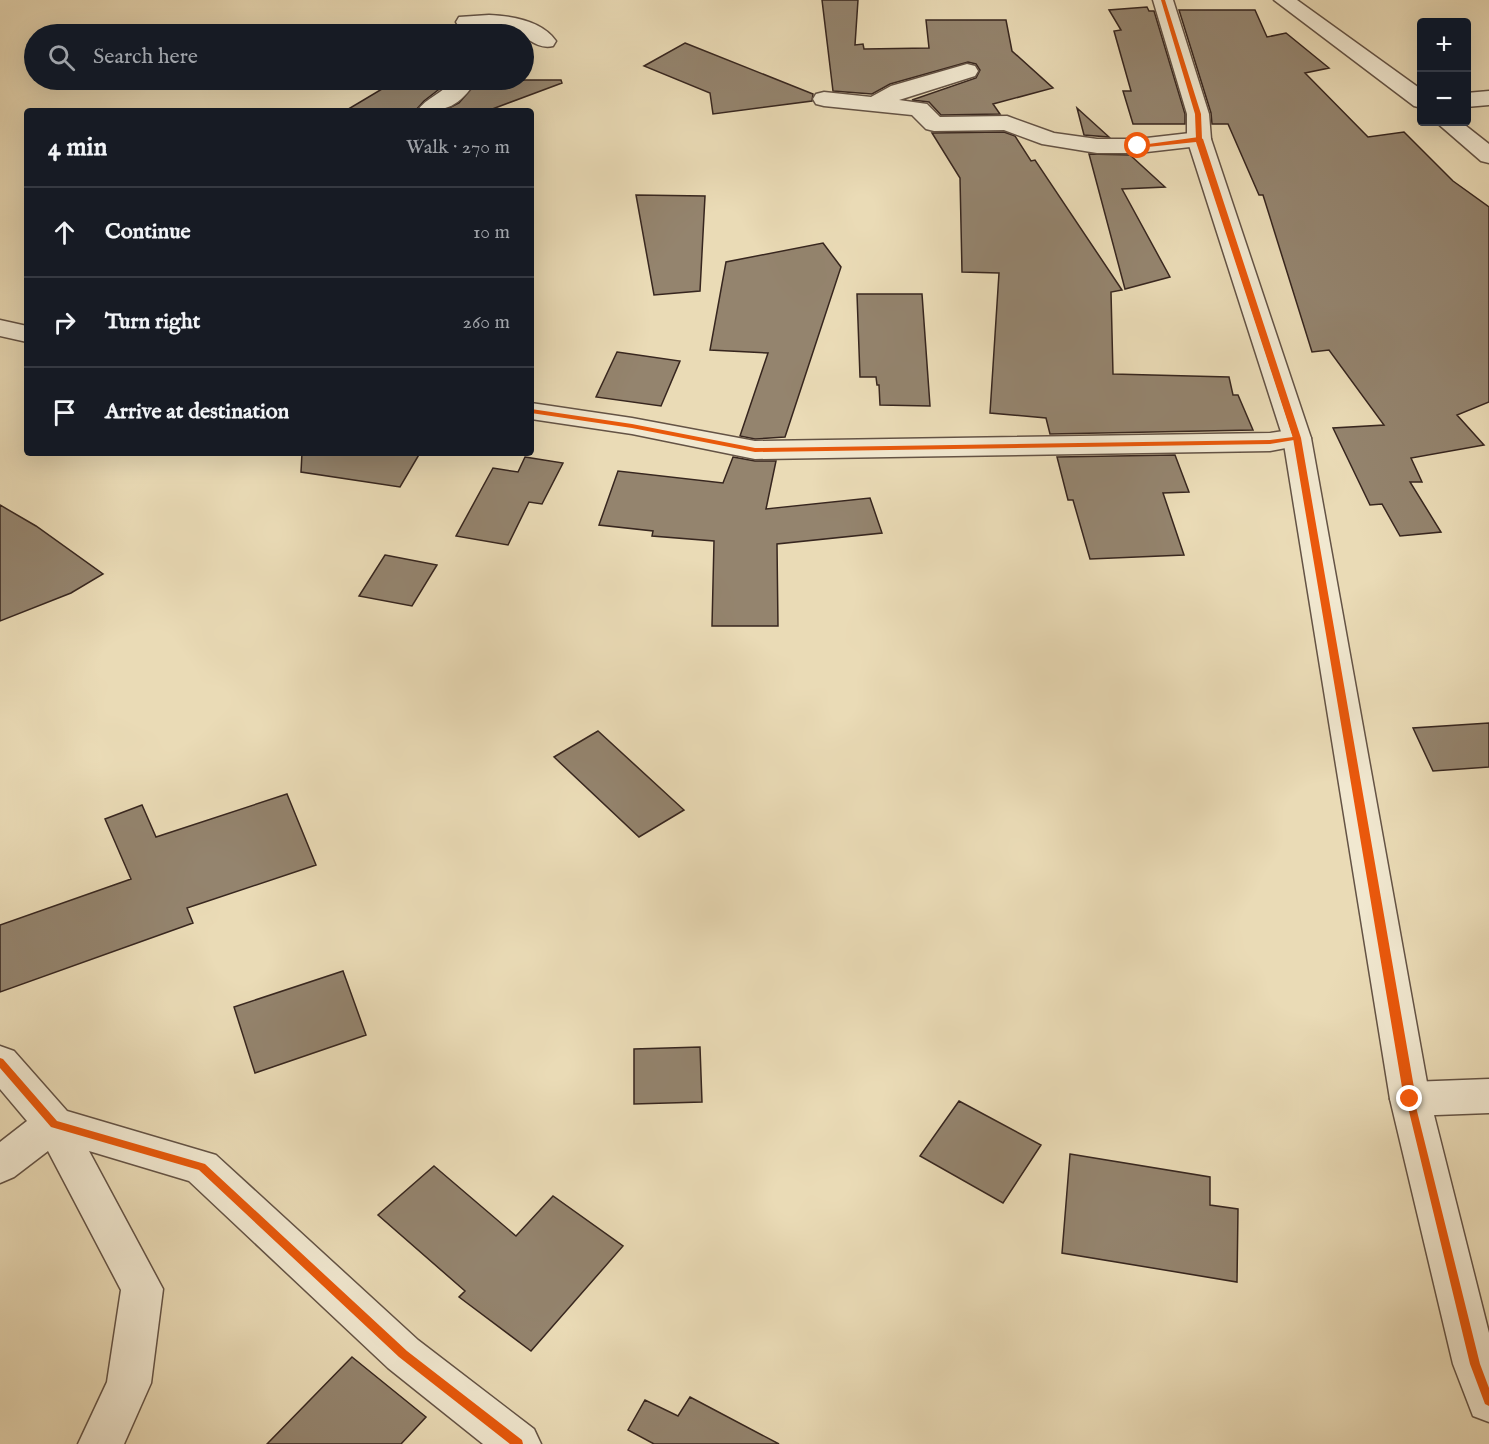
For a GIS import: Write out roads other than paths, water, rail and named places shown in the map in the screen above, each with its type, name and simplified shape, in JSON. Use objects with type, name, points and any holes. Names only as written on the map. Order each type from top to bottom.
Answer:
[{"type":"street","points":[[467,24],[466,10],[469,0]]},
{"type":"street","points":[[1163,0],[1198,114],[1199,139],[1297,438],[1410,1099],[1475,1364],[1489,1401]]},
{"type":"street","points":[[1284,0],[1417,97]]},
{"type":"street","points":[[484,24],[497,21],[512,24]]},
{"type":"street","points":[[534,32],[545,41]]},
{"type":"street","points":[[872,105],[899,91],[967,71]]},
{"type":"street","points":[[433,108],[457,90]]},
{"type":"street","points":[[1471,100],[1489,98]]},
{"type":"street","points":[[824,99],[919,109],[934,124],[1007,123],[1050,139],[1097,146],[1138,146],[1199,139]]},
{"type":"street","points":[[1452,126],[1489,156]]},
{"type":"street","points":[[0,328],[24,333]]},
{"type":"street","points":[[534,411],[632,426],[755,450],[1270,442],[1297,438]]},
{"type":"street","points":[[0,1062],[54,1124],[142,1290],[129,1383],[101,1444]]},
{"type":"street","points":[[1410,1099],[1489,1096]]},
{"type":"street","points":[[0,1165],[54,1124]]},
{"type":"street","points":[[54,1124],[202,1167],[403,1354],[518,1444]]}]
